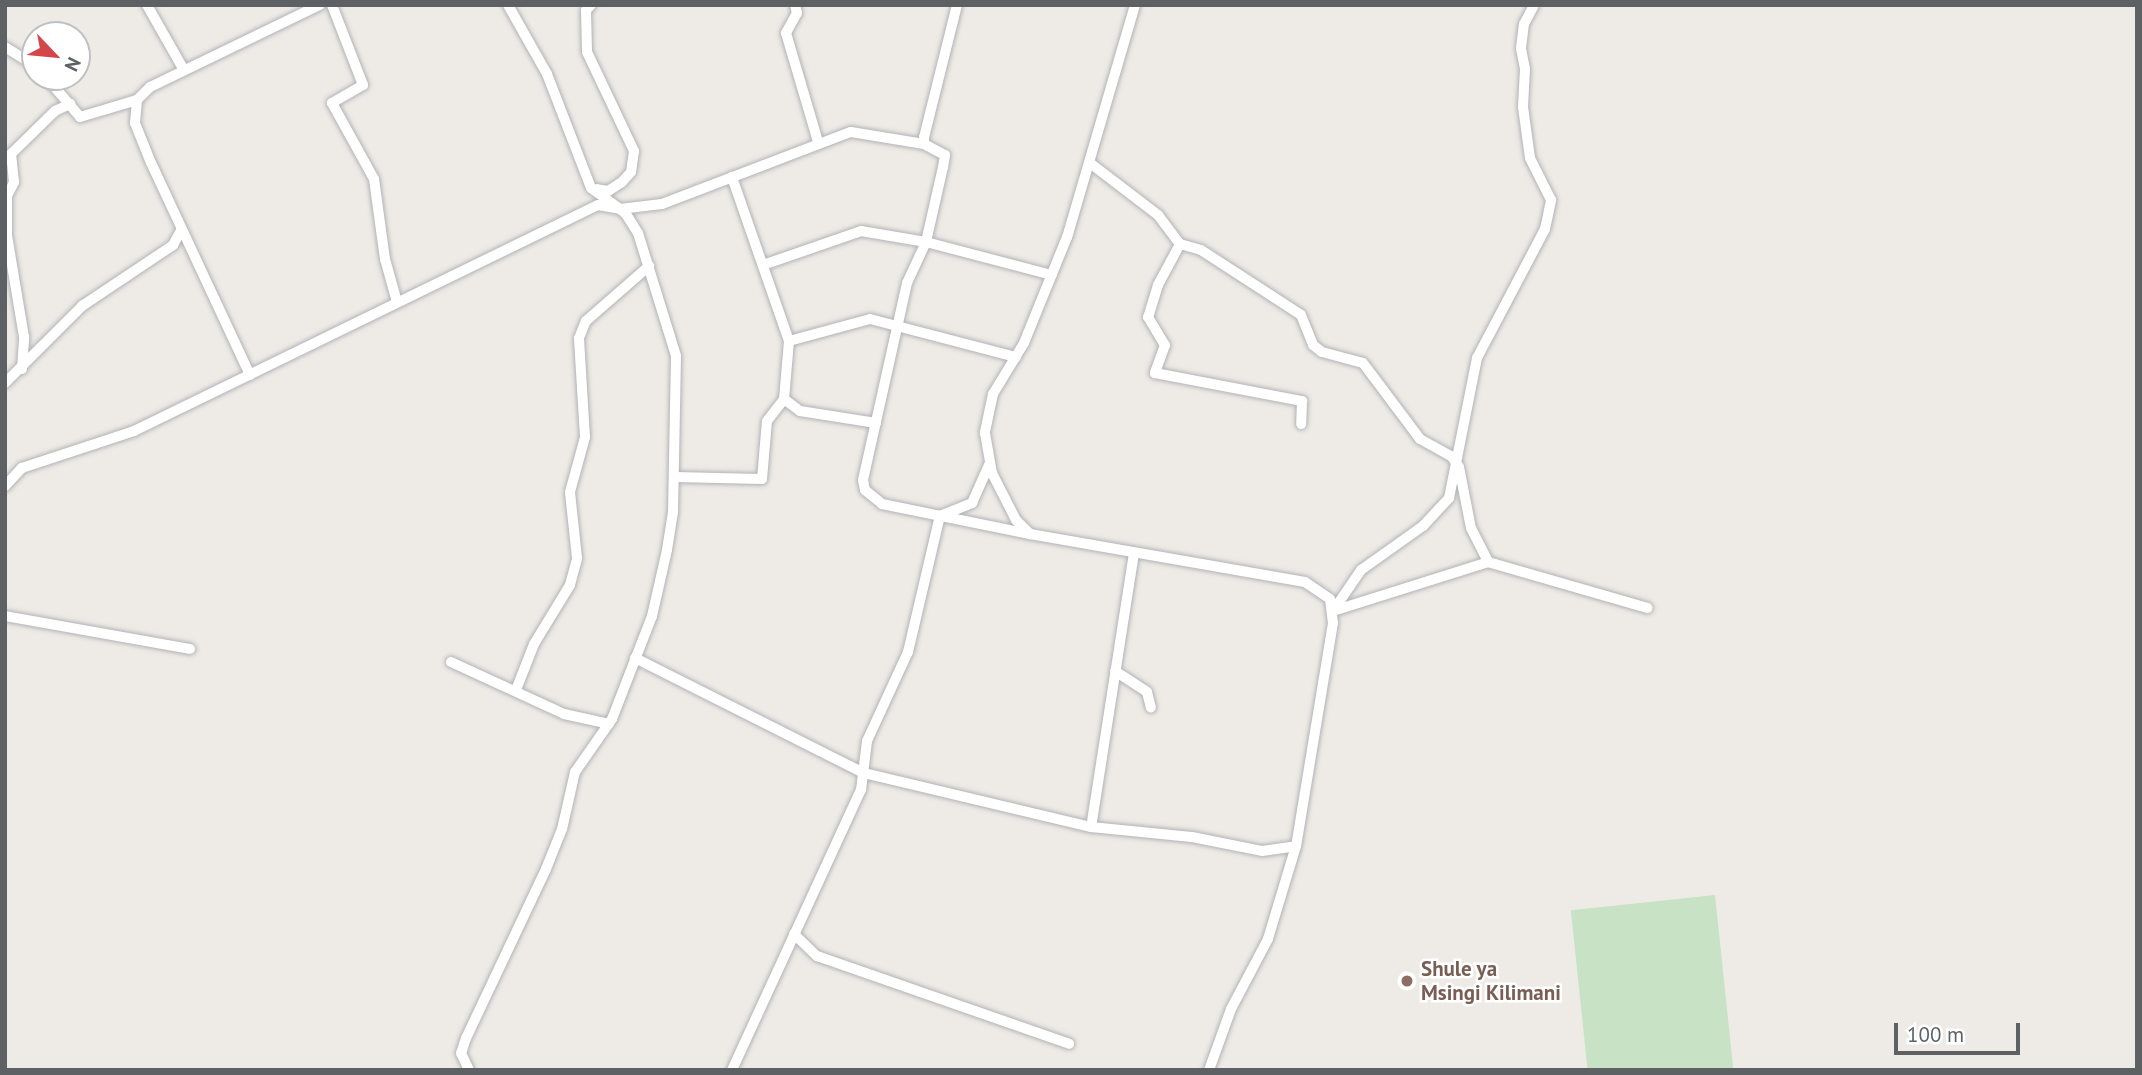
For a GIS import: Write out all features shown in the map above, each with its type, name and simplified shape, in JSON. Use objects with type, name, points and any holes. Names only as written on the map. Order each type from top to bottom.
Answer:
[{"type":"street","points":[[58,91],[80,117],[136,100],[150,87],[320,5]]},
{"type":"street","points":[[332,5],[363,85],[332,103],[374,178],[385,259],[397,302]]},
{"type":"street","points":[[463,1067],[466,1038],[562,829],[575,772],[609,724],[652,617],[667,550],[674,477],[677,356],[638,233],[620,209],[591,188],[547,74],[508,5]]},
{"type":"street","points":[[591,5],[586,10],[587,52],[634,151],[631,172],[622,182],[608,191],[591,188]]},
{"type":"street","points":[[795,5],[797,13],[786,33],[818,142]]},
{"type":"street","points":[[924,144],[925,127],[957,5]]},
{"type":"street","points":[[940,516],[972,503],[988,477],[985,413],[1016,357],[1052,275],[1090,163],[1136,5]]},
{"type":"street","points":[[1209,1070],[1231,1009],[1268,939],[1296,846],[1333,611],[1347,587],[1380,552],[1438,514],[1449,498],[1459,467],[1477,358],[1534,254],[1551,200],[1524,135],[1521,48],[1524,24],[1534,5]]},
{"type":"street","points":[[149,6],[184,70]]},
{"type":"street","points":[[5,47],[21,57]]},
{"type":"street","points":[[136,100],[135,123],[250,374]]},
{"type":"street","points":[[22,369],[24,337],[7,235],[8,196],[14,182],[11,154],[55,111],[70,104]]},
{"type":"street","points":[[5,486],[9,473],[134,431],[598,205],[620,209],[662,204],[818,142],[851,132],[924,144],[945,155],[926,242],[907,283],[863,480],[865,490],[882,504],[1030,534],[1305,582],[1322,592],[1333,611]]},
{"type":"street","points":[[1090,163],[1158,215],[1180,244],[1202,250],[1301,314],[1313,345],[1322,352],[1363,363],[1420,439],[1452,457],[1459,467],[1471,528],[1488,562]]},
{"type":"street","points":[[674,477],[762,479],[767,421],[784,399],[789,341],[732,177]]},
{"type":"street","points":[[5,383],[22,369],[82,306],[173,245],[182,229]]},
{"type":"street","points":[[763,265],[861,231],[926,242],[1052,275]]},
{"type":"street","points":[[1180,244],[1157,285],[1148,317],[1165,345],[1155,373],[1301,401],[1301,424]]},
{"type":"street","points":[[516,690],[534,644],[570,585],[577,558],[570,492],[585,437],[579,338],[586,321],[649,266]]},
{"type":"street","points":[[789,341],[870,319],[898,324],[1016,357]]},
{"type":"street","points":[[784,399],[800,411],[876,423]]},
{"type":"street","points":[[989,463],[1016,520],[1030,534]]},
{"type":"street","points":[[732,1070],[861,790],[867,741],[908,652],[940,516]]},
{"type":"street","points":[[1091,827],[1117,675],[1134,553]]},
{"type":"street","points":[[1333,611],[1488,562],[1647,608]]},
{"type":"street","points":[[1322,592],[1347,587]]},
{"type":"street","points":[[5,616],[190,649]]},
{"type":"street","points":[[635,658],[864,774],[1091,827],[1192,837],[1262,851],[1296,846]]},
{"type":"street","points":[[451,662],[564,714],[609,724]]},
{"type":"street","points":[[1117,675],[1147,692],[1151,708]]},
{"type":"street","points":[[794,934],[817,956],[1069,1044]]},
{"type":"green space","points":[[1715,895],[1733,1070],[1588,1070],[1571,910]]},
{"type":"place","name":"Shule ya Msingi Kilimani","points":[[1407,981]]}]
